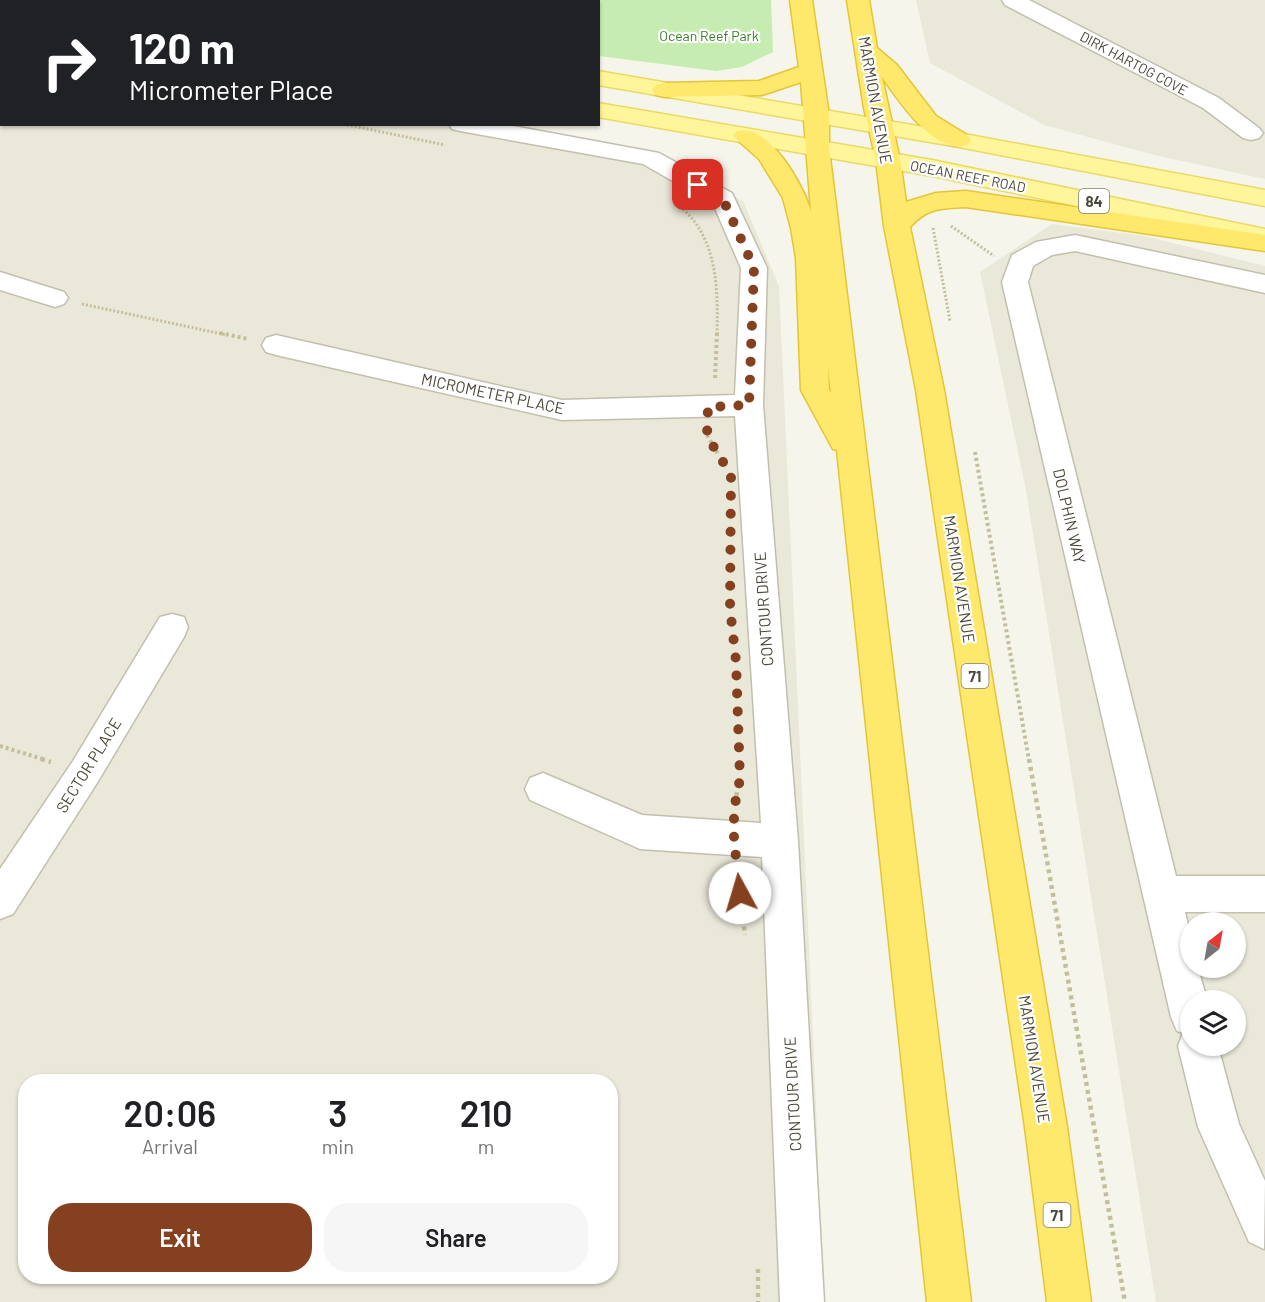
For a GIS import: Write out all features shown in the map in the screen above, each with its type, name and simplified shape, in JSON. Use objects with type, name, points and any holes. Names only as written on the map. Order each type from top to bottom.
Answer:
[{"type":"highway","points":[[801,0],[817,115],[817,149],[851,456],[949,1302]]},
{"type":"highway","name":"MARMION AVENUE","points":[[858,0],[888,160],[897,226],[930,390],[1046,1128],[1069,1302]]},
{"type":"highway","points":[[867,51],[889,70],[928,121],[959,140]]},
{"type":"highway","points":[[664,90],[762,88],[811,70]]},
{"type":"highway","points":[[745,136],[768,154],[795,198],[804,228],[809,258],[815,390],[851,456]]},
{"type":"highway","points":[[897,226],[913,208],[936,201],[966,199],[1265,243]]},
{"type":"main road","name":"OCEAN REEF ROAD","points":[[600,78],[959,140],[1265,198]]},
{"type":"main road","name":"OCEAN REEF ROAD","points":[[600,110],[888,160],[1265,237]]},
{"type":"street","name":"DIRK HARTOG COVE","points":[[1013,0],[1210,103],[1251,133]]},
{"type":"street","name":"CONTOUR DRIVE","points":[[471,126],[650,158],[723,199],[754,268],[749,405],[780,841],[802,1302]]},
{"type":"street","points":[[1015,282],[1021,261],[1045,248],[1075,243],[1265,284]]},
{"type":"street","points":[[0,281],[55,298]]},
{"type":"street","name":"DOLPHIN WAY","points":[[1015,282],[1184,990]]},
{"type":"street","name":"MICROMETER PLACE","points":[[276,345],[562,410],[749,405]]},
{"type":"street","name":"SECTOR PLACE","points":[[0,902],[85,772],[172,627]]},
{"type":"street","points":[[543,789],[640,832],[734,840],[780,841]]},
{"type":"street","points":[[1160,894],[1265,894]]},
{"type":"street","points":[[1201,1056],[1219,1127],[1264,1227]]},
{"type":"path","points":[[676,204],[696,220],[704,234],[713,268],[717,338],[714,400],[708,407],[707,436],[719,455]]},
{"type":"path","points":[[931,216],[953,333]]},
{"type":"path","points":[[948,225],[1002,262],[998,274],[1015,282]]},
{"type":"path","points":[[55,298],[276,345]]},
{"type":"path","points":[[974,448],[1125,1302]]},
{"type":"path","points":[[0,746],[85,772]]},
{"type":"path","points":[[740,779],[734,809],[734,840],[746,946]]},
{"type":"path","points":[[758,1266],[758,1302]]},
{"type":"shaded area","points":[[916,0],[1265,0],[1265,179],[1154,155],[1044,125],[930,63]]},
{"type":"shaded area","points":[[0,126],[499,126],[653,153],[743,201],[779,286],[818,1149],[820,1302],[0,1302]]},
{"type":"shaded area","points":[[1052,224],[1145,236],[1265,266],[1265,1302],[1156,1302],[1026,490],[980,272]]},
{"type":"green space","name":"Ocean Reef Park","points":[[600,0],[771,0],[773,52],[742,67],[716,71],[600,56]]},
{"type":"route","points":[[698,185],[723,199],[754,268],[749,405],[708,407],[707,436],[731,475],[730,608],[736,661],[740,779],[734,809],[734,840],[740,893]]}]
